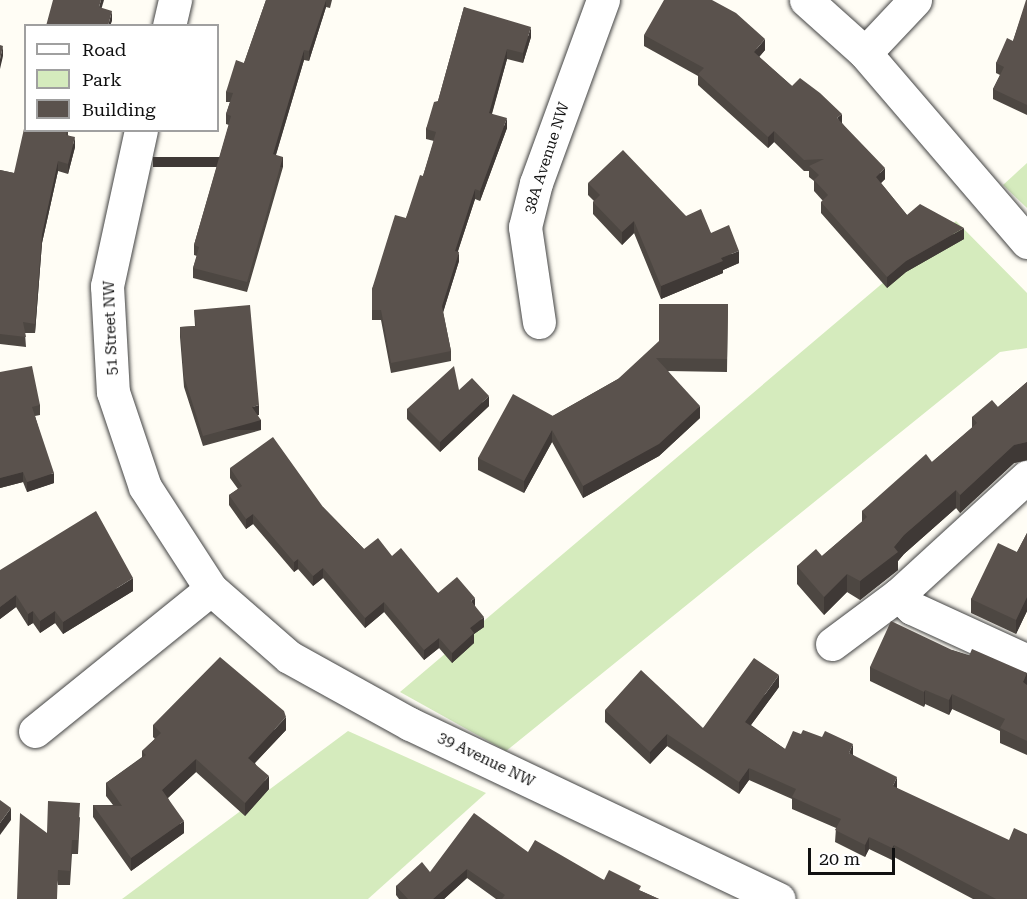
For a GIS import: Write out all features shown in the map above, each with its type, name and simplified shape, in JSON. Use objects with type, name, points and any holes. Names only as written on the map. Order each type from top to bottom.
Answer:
[{"type":"street","points":[[170,24],[176,0]]},
{"type":"street","name":"38A Avenue NW","points":[[539,322],[525,227],[536,183],[603,0]]},
{"type":"street","points":[[806,0],[866,53],[1027,242]]},
{"type":"street","points":[[866,53],[915,0]]},
{"type":"street","name":"51 Street NW","points":[[141,132],[107,286],[113,392],[146,487]]},
{"type":"street","points":[[832,644],[898,595],[1027,477]]},
{"type":"street","name":"39 Avenue NW","points":[[146,487],[211,589],[288,657],[400,718],[779,899]]},
{"type":"street","points":[[35,731],[211,589]]},
{"type":"street","points":[[898,595],[912,608],[1027,661]]},
{"type":"green space","points":[[1027,163],[1027,208],[1003,185]]},
{"type":"green space","points":[[956,221],[1027,293],[1027,348],[1000,352],[506,751],[400,692]]},
{"type":"green space","points":[[348,731],[486,793],[368,899],[122,899]]},
{"type":"building","points":[[53,0],[101,0],[99,7],[112,11],[109,24],[47,24]]},
{"type":"building","points":[[266,0],[326,0],[309,51],[304,50],[273,154],[283,157],[247,282],[193,268],[199,247],[194,245],[231,116],[226,114],[233,93],[226,92],[236,60],[244,63]]},
{"type":"building","points":[[664,0],[712,0],[736,13],[765,39],[754,52],[792,86],[800,78],[842,114],[837,118],[885,168],[876,177],[907,215],[920,204],[964,228],[906,261],[887,277],[821,202],[828,195],[814,180],[819,175],[809,166],[824,159],[804,160],[774,131],[768,137],[698,74],[704,68],[644,35]]},
{"type":"building","points":[[1026,0],[1027,105],[993,89],[1004,67],[996,63],[1007,38],[1013,41]]},
{"type":"building","points":[[464,7],[531,27],[523,53],[507,49],[489,113],[507,118],[480,191],[475,189],[455,251],[459,252],[442,306],[451,351],[391,363],[381,310],[372,310],[372,289],[395,215],[406,218],[420,175],[423,176],[436,132],[426,129],[434,102],[438,101]]},
{"type":"building","points":[[24,129],[24,132],[67,132],[66,135],[75,137],[68,164],[58,161],[42,234],[35,324],[23,322],[26,337],[0,334],[0,170],[14,173]]},
{"type":"building","points":[[623,150],[686,216],[701,209],[711,233],[729,225],[739,251],[721,258],[723,261],[661,286],[634,221],[622,232],[593,202],[600,195],[588,183]]},
{"type":"building","points":[[659,304],[728,304],[727,359],[656,358],[700,406],[659,444],[583,486],[552,430],[524,481],[478,458],[513,394],[553,416],[618,379],[659,341]]},
{"type":"building","points":[[250,305],[259,405],[252,407],[261,420],[203,436],[184,377],[180,327],[196,326],[194,310]]},
{"type":"building","points":[[32,366],[40,405],[32,407],[54,473],[27,482],[23,472],[0,478],[0,372]]},
{"type":"building","points":[[454,366],[459,390],[472,378],[489,396],[440,442],[407,409]]},
{"type":"building","points":[[1027,382],[1027,442],[1014,445],[960,495],[956,490],[904,535],[894,547],[898,552],[860,581],[847,574],[824,597],[797,566],[816,549],[822,556],[867,517],[862,511],[926,454],[932,462],[977,423],[972,417],[992,400],[998,407]]},
{"type":"building","points":[[273,437],[323,507],[364,549],[378,538],[392,556],[401,548],[438,593],[457,577],[475,598],[471,601],[484,617],[470,628],[474,633],[452,653],[439,638],[424,650],[384,602],[365,618],[323,568],[313,576],[298,559],[294,562],[253,514],[246,519],[229,495],[242,486],[230,468]]},
{"type":"building","points":[[96,511],[133,578],[63,622],[55,611],[40,621],[33,611],[28,614],[16,595],[0,607],[0,570]]},
{"type":"building","points":[[1027,533],[1027,597],[1016,620],[971,599],[998,543],[1017,552]]},
{"type":"building","points":[[891,621],[952,650],[969,656],[972,649],[1027,673],[1023,682],[1027,685],[1027,741],[1000,728],[1005,719],[952,694],[949,700],[925,690],[924,692],[870,667]]},
{"type":"building","points":[[220,657],[284,711],[286,717],[248,758],[269,776],[245,803],[196,759],[162,790],[184,821],[131,858],[93,805],[122,806],[106,783],[146,755],[142,751],[161,733],[153,725]]},
{"type":"building","points":[[754,658],[779,675],[745,722],[785,749],[793,731],[801,734],[803,730],[822,737],[825,731],[853,744],[849,753],[897,777],[893,786],[1009,840],[1014,828],[1027,834],[1027,899],[996,899],[894,845],[892,848],[869,837],[865,845],[835,830],[841,819],[792,797],[796,789],[749,768],[739,782],[667,734],[650,752],[605,710],[641,670],[703,728]]},
{"type":"building","points":[[0,800],[11,808],[0,823]]},
{"type":"building","points":[[48,801],[80,803],[78,840],[72,840],[70,871],[58,870],[57,899],[17,899],[20,813],[47,833]]},
{"type":"building","points":[[474,813],[528,852],[535,840],[604,880],[609,870],[641,886],[639,890],[659,899],[502,899],[505,895],[467,869],[433,899],[408,899],[396,886],[422,862],[430,872]]}]
